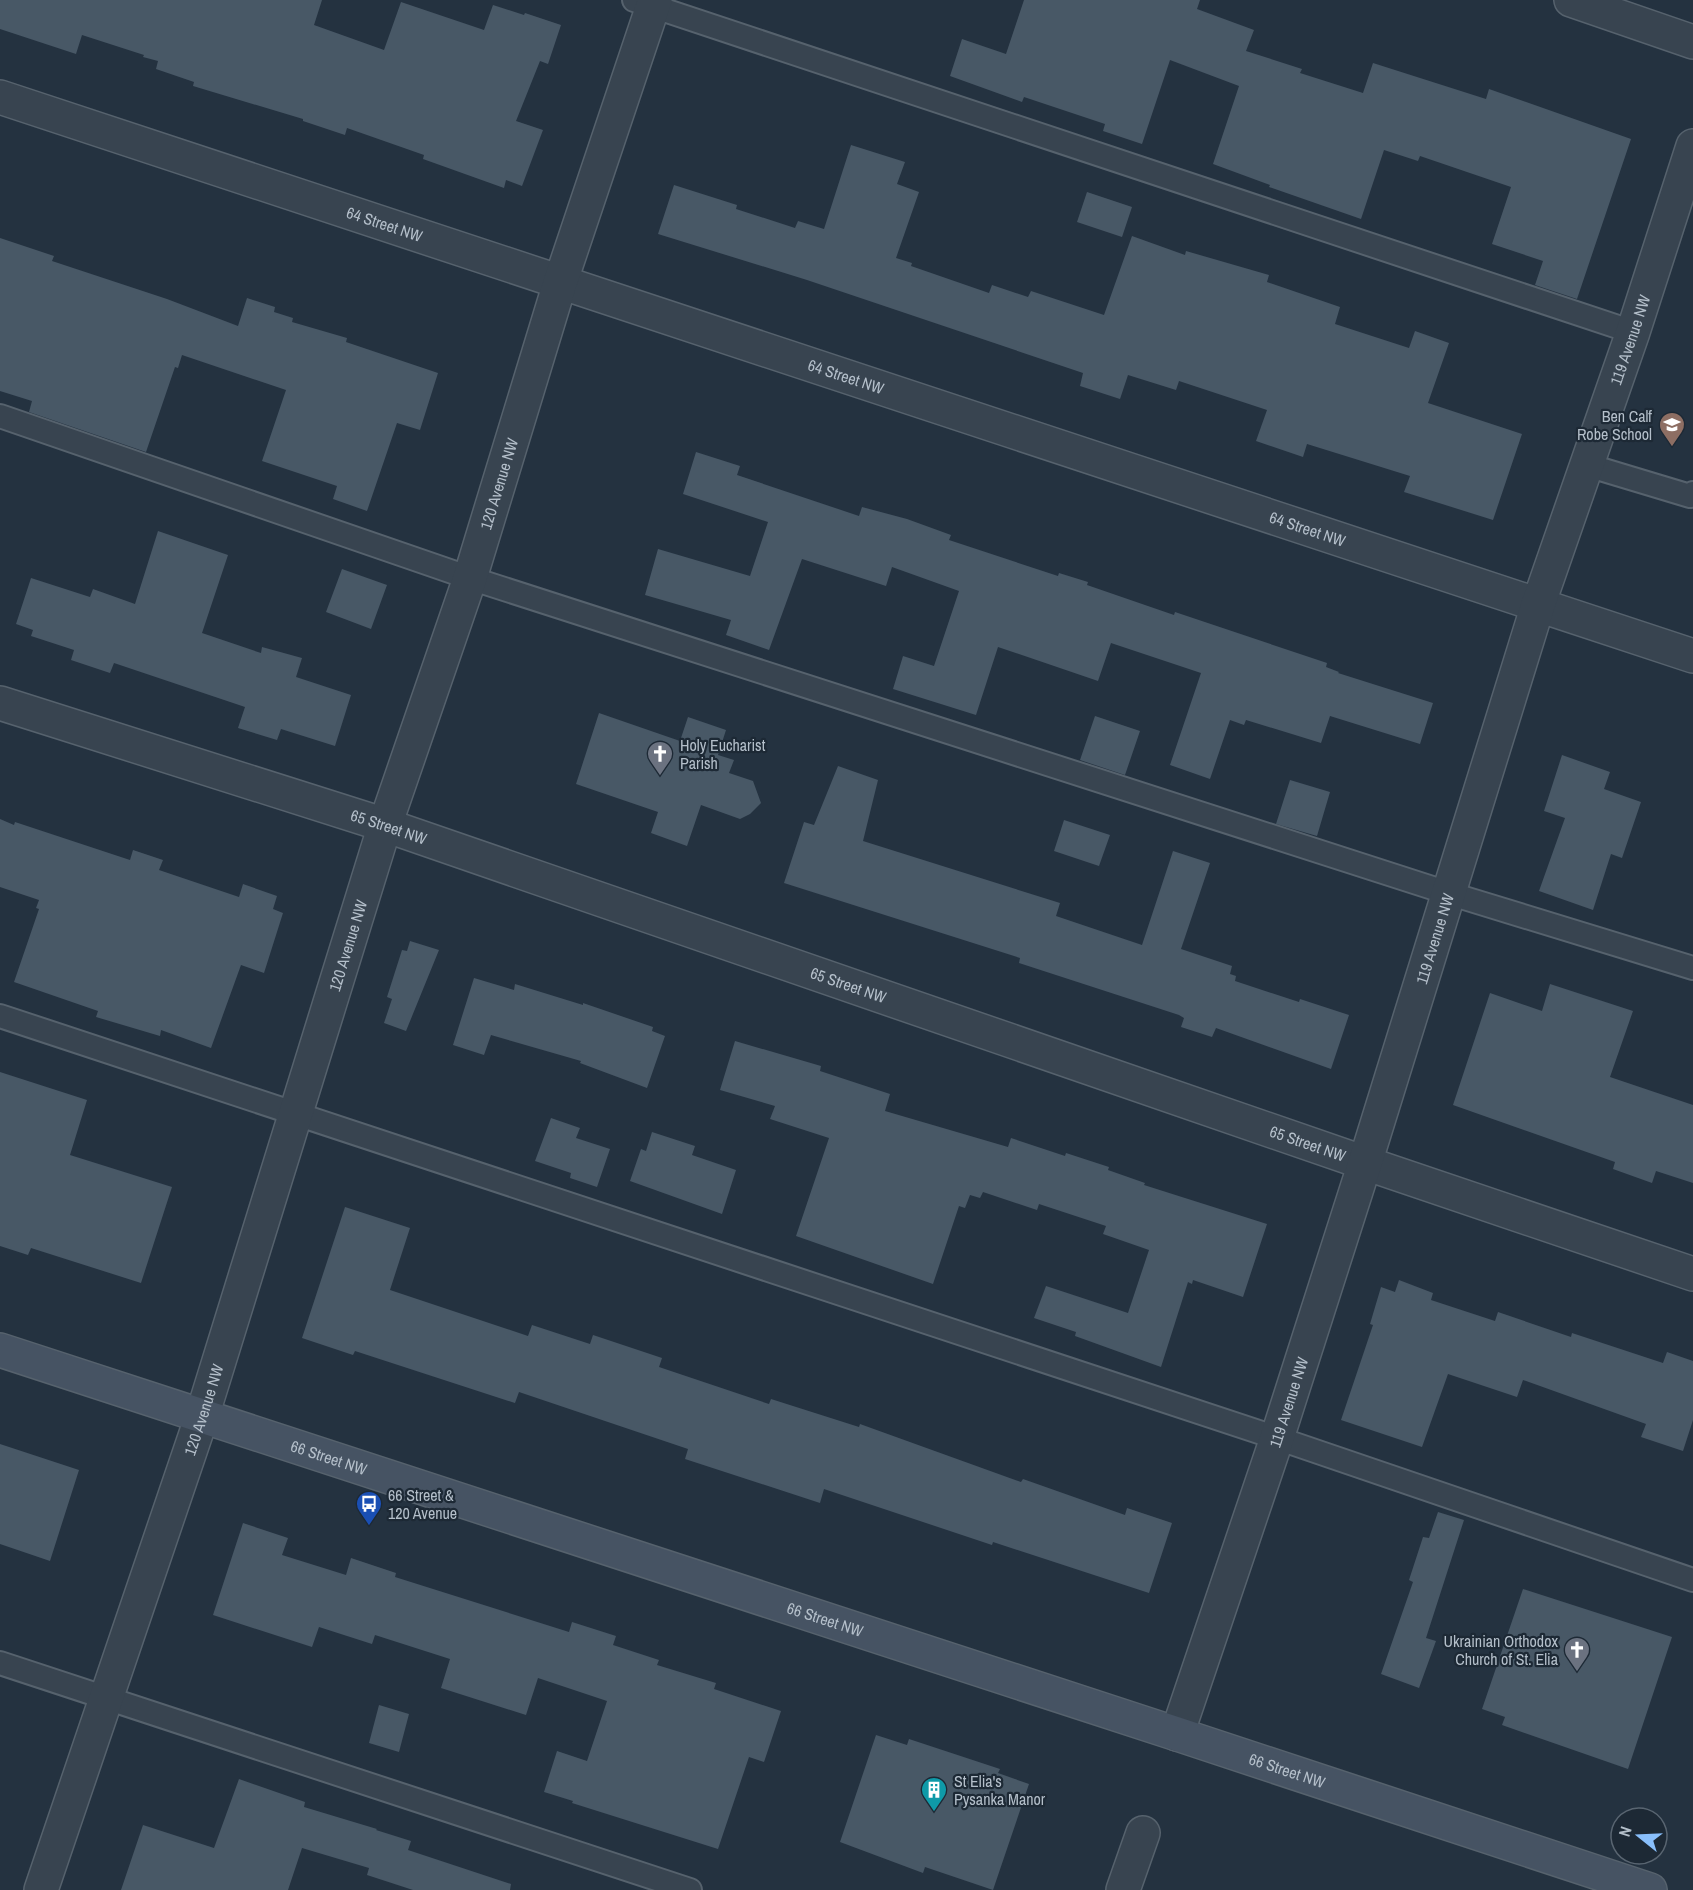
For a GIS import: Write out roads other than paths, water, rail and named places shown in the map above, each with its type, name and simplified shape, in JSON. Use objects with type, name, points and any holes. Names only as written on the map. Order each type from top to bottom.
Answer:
[{"type":"main road","name":"66 Street NW","points":[[0,1350],[1650,1890]]},
{"type":"street","points":[[1571,0],[1693,42]]},
{"type":"street","name":"120 Avenue NW","points":[[41,1890],[202,1416],[385,825],[470,578],[647,2]]},
{"type":"street","name":"64 Street NW","points":[[0,97],[1693,656]]},
{"type":"street","name":"119 Avenue NW","points":[[1177,1734],[1277,1438],[1365,1163],[1538,605],[1633,332],[1682,215],[1693,146]]},
{"type":"street","name":"65 Street NW","points":[[0,703],[385,825],[1693,1274]]},
{"type":"street","points":[[1123,1890],[1143,1833]]},
{"type":"lane","points":[[647,2],[1633,332]]},
{"type":"lane","points":[[0,416],[470,578],[1448,893],[1693,968]]},
{"type":"lane","points":[[1587,465],[1690,496],[1693,493]]},
{"type":"lane","points":[[0,1016],[1277,1438],[1693,1580]]},
{"type":"lane","points":[[0,1663],[690,1890]]},
{"type":"place","name":"Ben Calf Robe School","points":[[1672,448]]},
{"type":"place","name":"Holy Eucharist Parish","points":[[660,777]]},
{"type":"place","name":"66 Street & 120 Avenue","points":[[369,1527]]},
{"type":"place","name":"Ukrainian Orthodox Church of St. Elia","points":[[1577,1673]]},
{"type":"place","name":"St Elia's Pysanka Manor","points":[[934,1813]]}]
